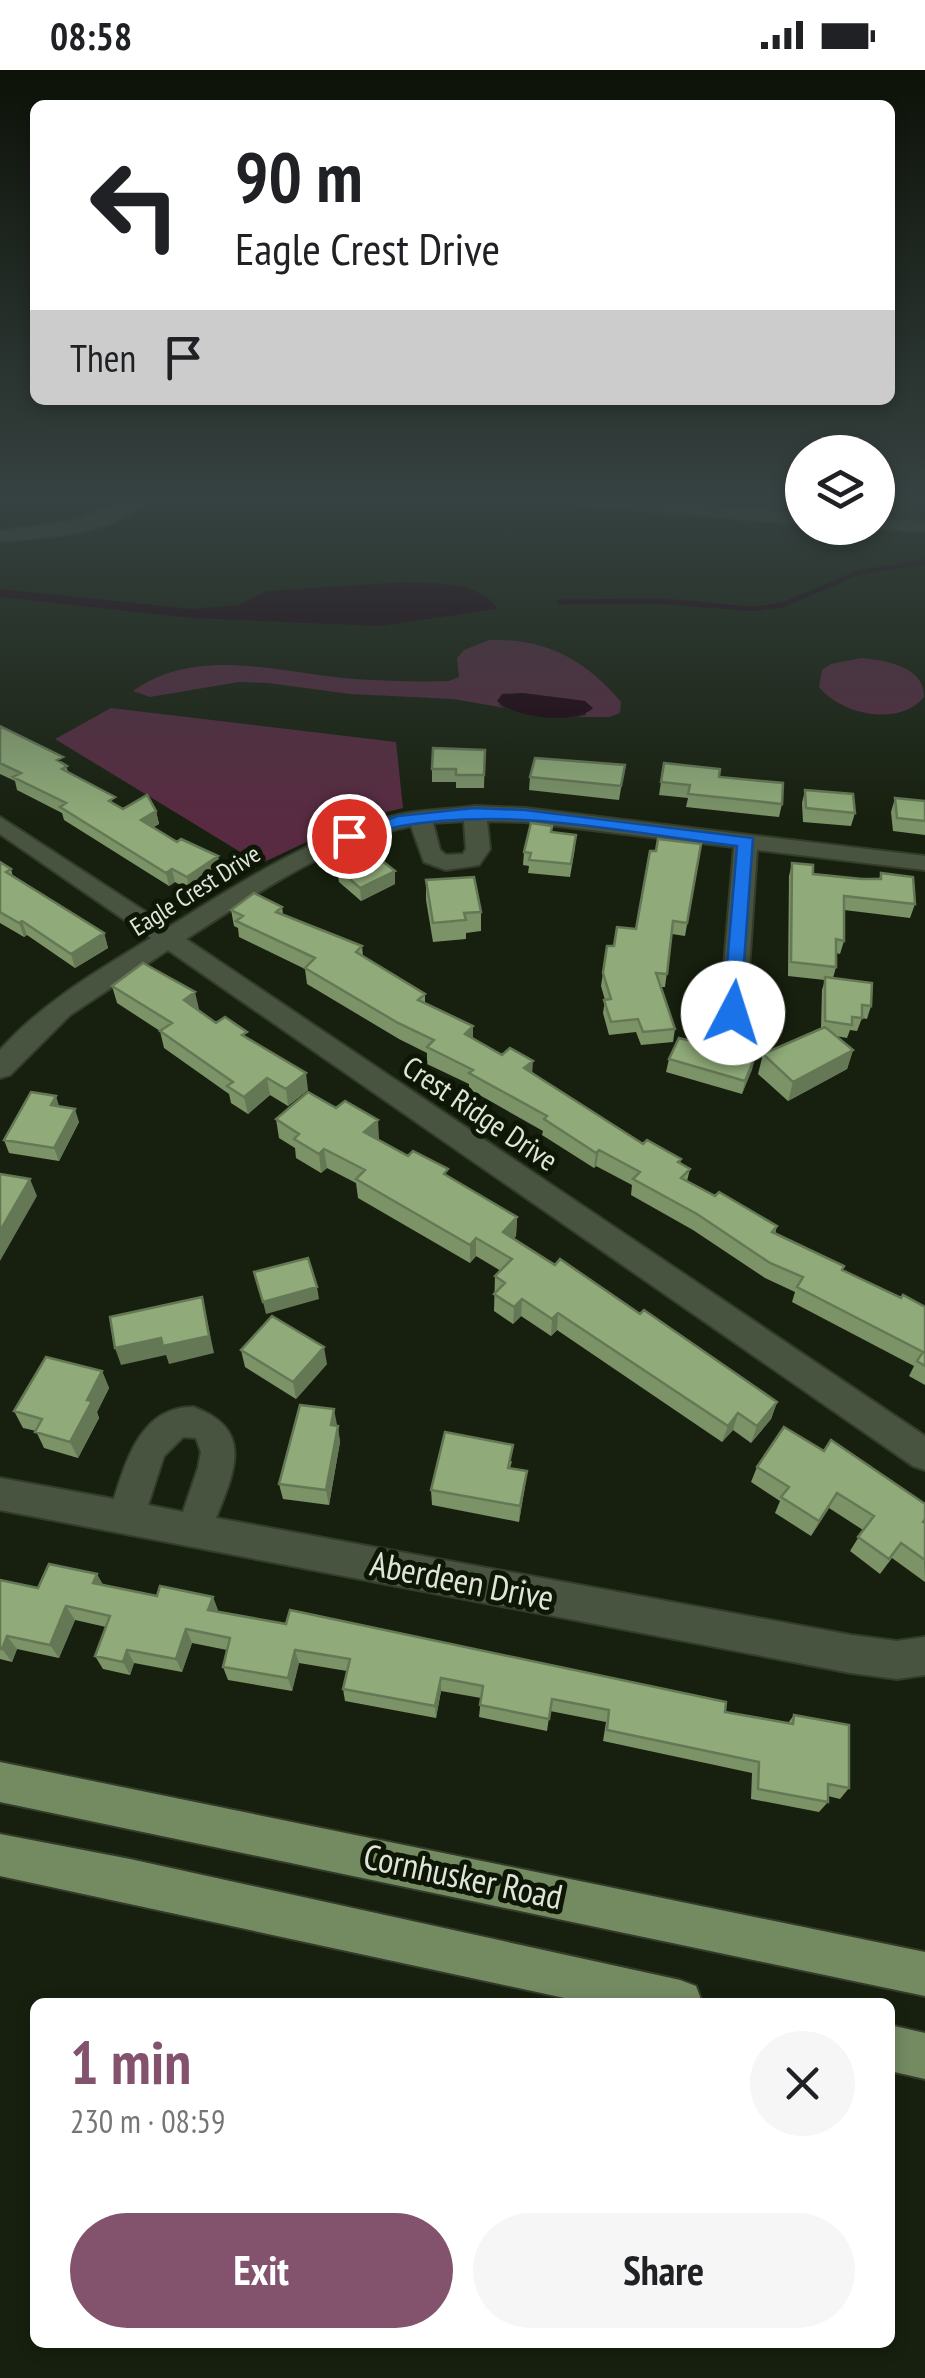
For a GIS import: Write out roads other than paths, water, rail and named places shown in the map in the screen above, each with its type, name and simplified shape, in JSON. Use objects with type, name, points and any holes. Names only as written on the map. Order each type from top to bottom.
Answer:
[{"type":"main road","name":"Cornhusker Road","points":[[0,1782],[925,1974]]},
{"type":"main road","points":[[0,1856],[130,1880],[662,1998]]},
{"type":"main road","points":[[895,2049],[925,2056]]},
{"type":"street","points":[[421,818],[428,852],[435,861],[449,865],[471,860],[478,849],[474,814]]},
{"type":"street","name":"Eagle Crest Drive","points":[[0,1068],[52,1016],[166,940],[307,856],[349,836],[421,818],[525,815],[925,864]]},
{"type":"street","name":"Crest Ridge Drive","points":[[0,824],[925,1455]]},
{"type":"street","points":[[733,1013],[746,842]]},
{"type":"street","points":[[126,1517],[160,1434],[174,1424],[192,1421],[208,1427],[218,1439],[219,1456],[193,1530]]},
{"type":"street","name":"Aberdeen Drive","points":[[0,1494],[850,1654],[897,1660],[925,1656]]},
{"type":"waterway","points":[[726,607],[770,607]]}]
